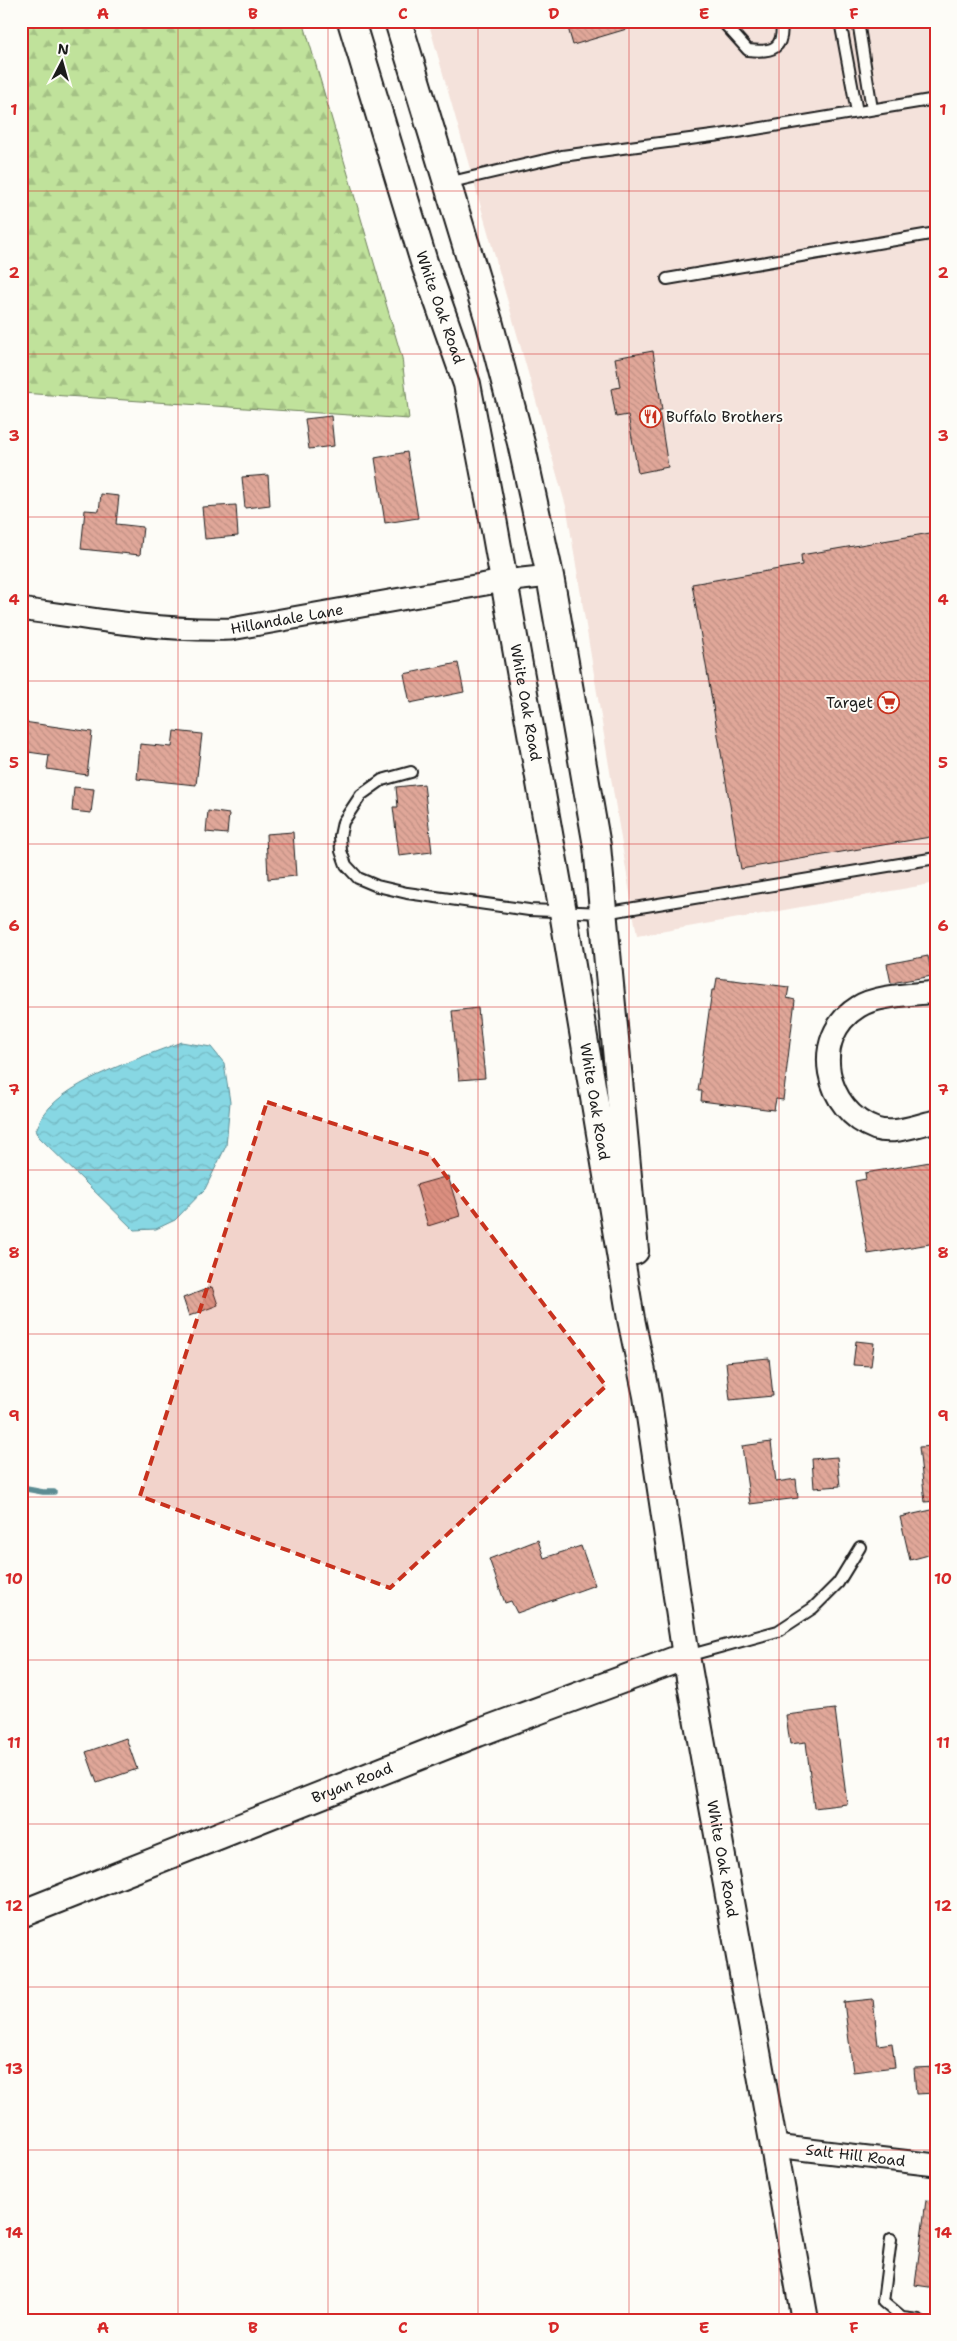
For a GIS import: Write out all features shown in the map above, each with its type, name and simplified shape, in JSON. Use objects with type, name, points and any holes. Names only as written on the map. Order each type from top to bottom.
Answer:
[{"type":"street","name":"White Oak Road","points":[[351,21],[424,262],[466,384],[504,581],[563,912],[631,1319],[647,1396],[686,1656],[805,2320]]},
{"type":"street","name":"White Oak Road","points":[[398,21],[492,330],[521,443],[550,576],[597,846],[647,1396]]},
{"type":"street","name":"Hillandale Lane","points":[[21,609],[145,627],[193,630],[231,629],[504,581],[550,576]]},
{"type":"street","points":[[936,992],[872,1001],[857,1007],[845,1018],[833,1035],[828,1076],[838,1098],[850,1112],[877,1129],[890,1130],[936,1121]]},
{"type":"street","name":"Bryan Road","points":[[21,1914],[478,1733],[686,1656]]},
{"type":"street","name":"Salt Hill Road","points":[[775,2146],[936,2166]]},
{"type":"lane","points":[[722,21],[748,50],[766,53],[777,47],[783,33],[781,21]]},
{"type":"lane","points":[[840,21],[857,112]]},
{"type":"lane","points":[[858,21],[872,109]]},
{"type":"lane","points":[[446,183],[562,156],[720,135],[936,99]]},
{"type":"lane","points":[[667,279],[936,233]]},
{"type":"lane","points":[[411,772],[382,780],[361,795],[343,822],[341,851],[346,865],[358,878],[377,886],[407,893],[529,910],[604,913],[936,858]]},
{"type":"lane","points":[[686,1656],[778,1631],[813,1608],[838,1583],[860,1547]]},
{"type":"lane","points":[[891,2239],[883,2302],[902,2318],[919,2320]]},
{"type":"highlighted area","points":[[267,1102],[430,1155],[606,1386],[390,1588],[140,1496]]},
{"type":"shaded area","points":[[428,21],[936,21],[936,883],[637,936],[567,510]]},
{"type":"green space","points":[[21,21],[303,21],[402,358],[409,419],[21,393]]},
{"type":"water","points":[[181,1042],[211,1047],[224,1063],[230,1102],[226,1146],[205,1189],[175,1220],[156,1229],[134,1230],[39,1137],[36,1130],[45,1113],[56,1101],[71,1090],[108,1071]]},
{"type":"building","points":[[566,21],[639,21],[640,25],[573,45]]},
{"type":"building","points":[[653,351],[662,410],[659,410],[668,467],[638,473],[628,415],[616,417],[611,389],[620,387],[615,358]]},
{"type":"building","points":[[331,416],[334,446],[309,449],[305,419]]},
{"type":"building","points":[[407,452],[418,518],[385,523],[375,458]]},
{"type":"building","points":[[268,475],[270,505],[245,508],[242,477]]},
{"type":"building","points":[[101,494],[119,496],[116,524],[143,527],[140,555],[81,549],[85,510],[99,511]]},
{"type":"building","points":[[236,505],[238,536],[205,539],[202,507]]},
{"type":"building","points":[[936,532],[936,836],[741,869],[692,584],[802,565],[801,555]]},
{"type":"building","points":[[458,663],[464,692],[410,703],[404,674]]},
{"type":"building","points":[[24,722],[92,732],[87,775],[47,769],[49,755],[21,751]]},
{"type":"building","points":[[174,731],[202,734],[196,785],[137,779],[140,744],[172,747]]},
{"type":"building","points":[[424,784],[432,852],[399,856],[393,807],[398,807],[396,787]]},
{"type":"building","points":[[74,787],[94,789],[91,813],[72,811]]},
{"type":"building","points":[[208,811],[229,814],[227,834],[206,832]]},
{"type":"building","points":[[293,832],[296,876],[268,879],[266,834]]},
{"type":"building","points":[[928,956],[932,976],[891,983],[887,964]]},
{"type":"building","points":[[717,978],[789,987],[787,998],[795,1000],[783,1100],[776,1099],[774,1110],[701,1101],[702,1091],[698,1091],[712,990],[715,990]]},
{"type":"building","points":[[478,1008],[485,1078],[459,1080],[452,1011]]},
{"type":"building","points":[[936,1161],[936,1243],[868,1254],[855,1181],[866,1179],[865,1173]]},
{"type":"building","points":[[448,1176],[460,1216],[428,1226],[416,1185]]},
{"type":"building","points":[[212,1287],[218,1305],[189,1316],[183,1298]]},
{"type":"building","points":[[856,1341],[874,1343],[871,1366],[853,1365]]},
{"type":"building","points":[[769,1358],[773,1396],[730,1400],[726,1362]]},
{"type":"building","points":[[771,1442],[776,1482],[796,1479],[798,1498],[750,1504],[742,1446]]},
{"type":"building","points":[[936,1446],[936,1501],[925,1502],[919,1447]]},
{"type":"building","points":[[837,1457],[840,1486],[814,1488],[812,1459]]},
{"type":"building","points":[[936,1509],[936,1553],[910,1560],[900,1517]]},
{"type":"building","points":[[538,1540],[544,1558],[581,1546],[595,1585],[517,1613],[511,1601],[505,1603],[489,1559]]},
{"type":"building","points":[[835,1709],[847,1804],[814,1808],[806,1742],[790,1744],[786,1715]]},
{"type":"building","points":[[126,1738],[137,1769],[97,1783],[86,1752]]},
{"type":"building","points":[[873,1999],[878,2045],[892,2043],[895,2067],[853,2072],[844,2002]]},
{"type":"building","points":[[936,2067],[936,2093],[916,2094],[914,2068]]},
{"type":"building","points":[[926,2200],[936,2201],[936,2288],[915,2285]]},
{"type":"waterway","points":[[21,1488],[54,1492]]},
{"type":"place","name":"Buffalo Brothers","points":[[650,417]]},
{"type":"place","name":"Target","points":[[889,703]]}]
